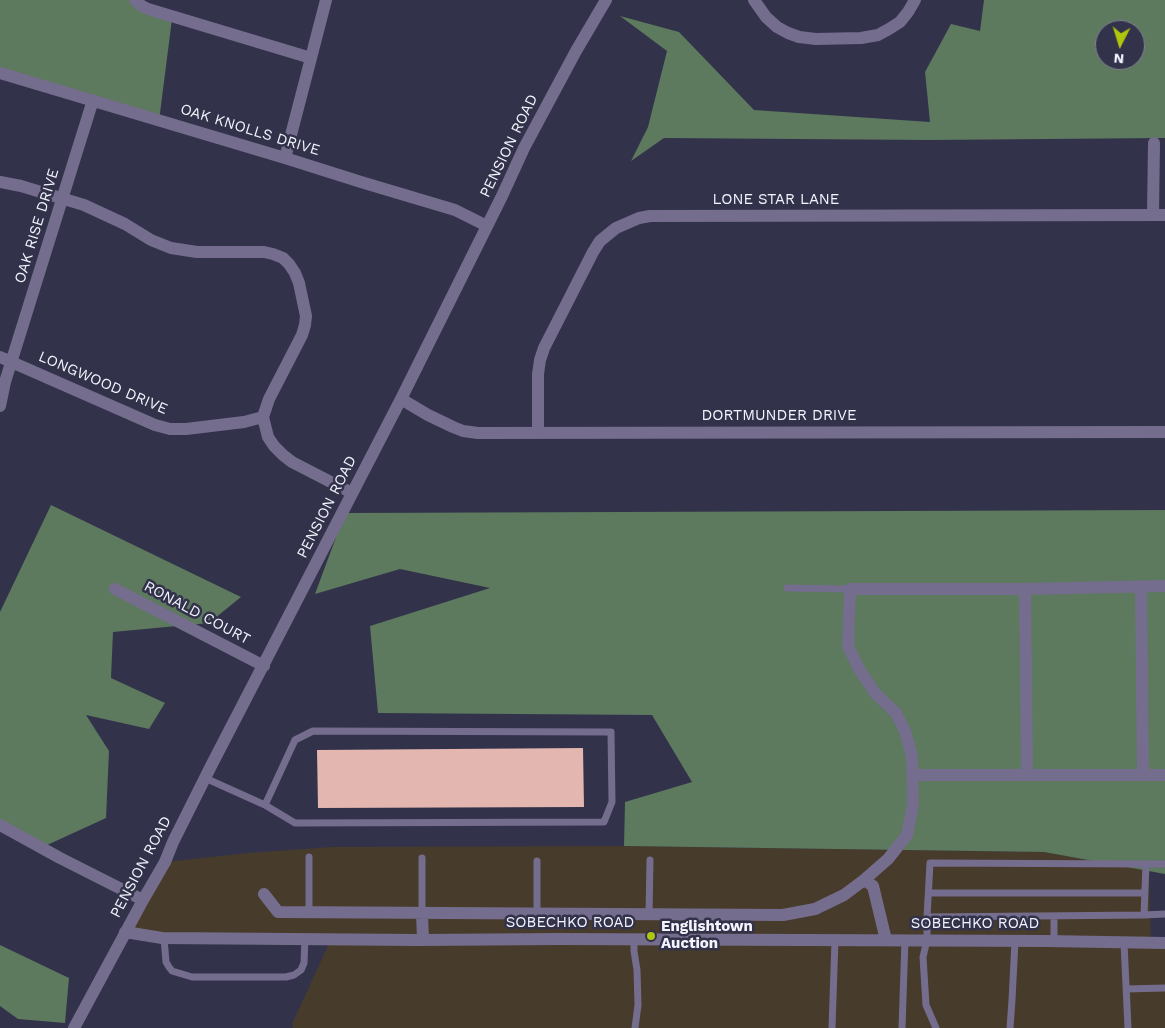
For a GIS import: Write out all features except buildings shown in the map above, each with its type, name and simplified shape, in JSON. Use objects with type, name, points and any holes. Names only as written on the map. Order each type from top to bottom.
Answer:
[{"type":"street","points":[[135,0],[148,9],[311,58]]},
{"type":"street","points":[[285,158],[326,0]]},
{"type":"street","name":"PENSION ROAD","points":[[74,1028],[165,862],[205,778],[402,399],[524,148],[576,51],[606,0]]},
{"type":"street","points":[[754,0],[766,17],[777,27],[799,37],[816,39],[861,38],[878,35],[900,22],[915,0]]},
{"type":"street","name":"OAK KNOLLS DRIVE","points":[[0,73],[455,210],[487,226]]},
{"type":"street","name":"OAK RISE DRIVE","points":[[6,359],[63,198],[93,100]]},
{"type":"street","points":[[1154,143],[1159,215]]},
{"type":"street","points":[[0,182],[84,205],[102,212],[152,240],[171,248],[197,252],[264,252],[283,258],[296,273],[306,316],[302,335],[262,416],[268,437],[274,446],[292,462],[352,493]]},
{"type":"street","name":"LONE STAR LANE","points":[[538,433],[538,374],[544,348],[600,241],[616,228],[640,218],[660,216],[1159,215]]},
{"type":"street","points":[[0,406],[5,382],[6,359]]},
{"type":"street","name":"LONGWOOD DRIVE","points":[[6,359],[156,426],[170,429],[186,429],[244,422],[262,416]]},
{"type":"street","name":"DORTMUNDER DRIVE","points":[[402,399],[428,415],[453,427],[463,431],[478,433],[1165,432]]},
{"type":"street","points":[[264,894],[278,912],[309,913],[783,915],[815,909],[844,895],[888,859],[907,835],[913,805],[912,756],[905,731],[896,713],[875,693],[859,669],[848,646],[850,589],[1026,589],[1165,586]]},
{"type":"street","points":[[1141,587],[1143,775]]},
{"type":"street","name":"RONALD COURT","points":[[115,589],[264,666]]},
{"type":"street","points":[[1026,589],[1027,775]]},
{"type":"street","points":[[913,775],[1165,776]]},
{"type":"street","points":[[0,825],[143,900]]},
{"type":"street","points":[[864,880],[873,886],[886,940]]},
{"type":"street","points":[[422,914],[423,940]]},
{"type":"street","name":"SOBECHKO ROAD","points":[[125,932],[164,938],[927,940],[1165,943]]},
{"type":"lane","points":[[787,588],[850,589]]},
{"type":"lane","points":[[205,778],[265,805],[295,822],[604,822],[612,802],[611,732],[313,731],[295,740],[265,805]]},
{"type":"lane","points":[[309,856],[309,913]]},
{"type":"lane","points":[[422,858],[422,914]]},
{"type":"lane","points":[[536,860],[537,914]]},
{"type":"lane","points":[[649,914],[650,860]]},
{"type":"lane","points":[[936,1028],[926,1005],[923,957],[927,940],[930,863],[1165,864]]},
{"type":"lane","points":[[1144,915],[1146,864]]},
{"type":"lane","points":[[929,893],[1145,893]]},
{"type":"lane","points":[[927,917],[1165,914]]},
{"type":"lane","points":[[1054,916],[1054,941]]},
{"type":"lane","points":[[164,938],[166,962],[169,967],[172,970],[192,977],[286,977],[294,975],[301,970],[304,963],[305,938]]},
{"type":"lane","points":[[634,940],[638,1005],[634,1028]]},
{"type":"lane","points":[[832,1028],[835,940]]},
{"type":"lane","points":[[902,1028],[905,940]]},
{"type":"lane","points":[[1010,1028],[1015,941]]},
{"type":"lane","points":[[1124,943],[1128,1028]]},
{"type":"lane","points":[[1126,989],[1165,988]]},
{"type":"shaded area","name":"Englishtown Auction","points":[[624,846],[1044,852],[1149,871],[1151,943],[1165,943],[1165,1028],[293,1028],[292,1024],[331,939],[125,932],[165,862],[248,853],[332,847]]},
{"type":"green space","points":[[0,0],[129,0],[172,19],[159,121],[0,70]]},
{"type":"green space","points":[[984,0],[1165,0],[1165,138],[929,140],[664,138],[631,161],[648,127],[667,51],[620,16],[679,32],[754,110],[930,122],[925,72],[951,24],[980,31]]},
{"type":"green space","points":[[51,505],[241,597],[209,623],[113,632],[111,678],[165,703],[149,729],[86,715],[109,751],[106,818],[45,846],[0,825],[0,612]]},
{"type":"green space","points":[[1165,510],[1165,874],[1044,852],[624,846],[625,802],[692,782],[652,715],[378,713],[370,626],[490,588],[400,569],[315,594],[345,513]]},
{"type":"green space","points":[[0,945],[69,978],[65,1023],[18,1019],[0,1006]]},
{"type":"place","name":"Englishtown Auction","points":[[651,936]]}]
